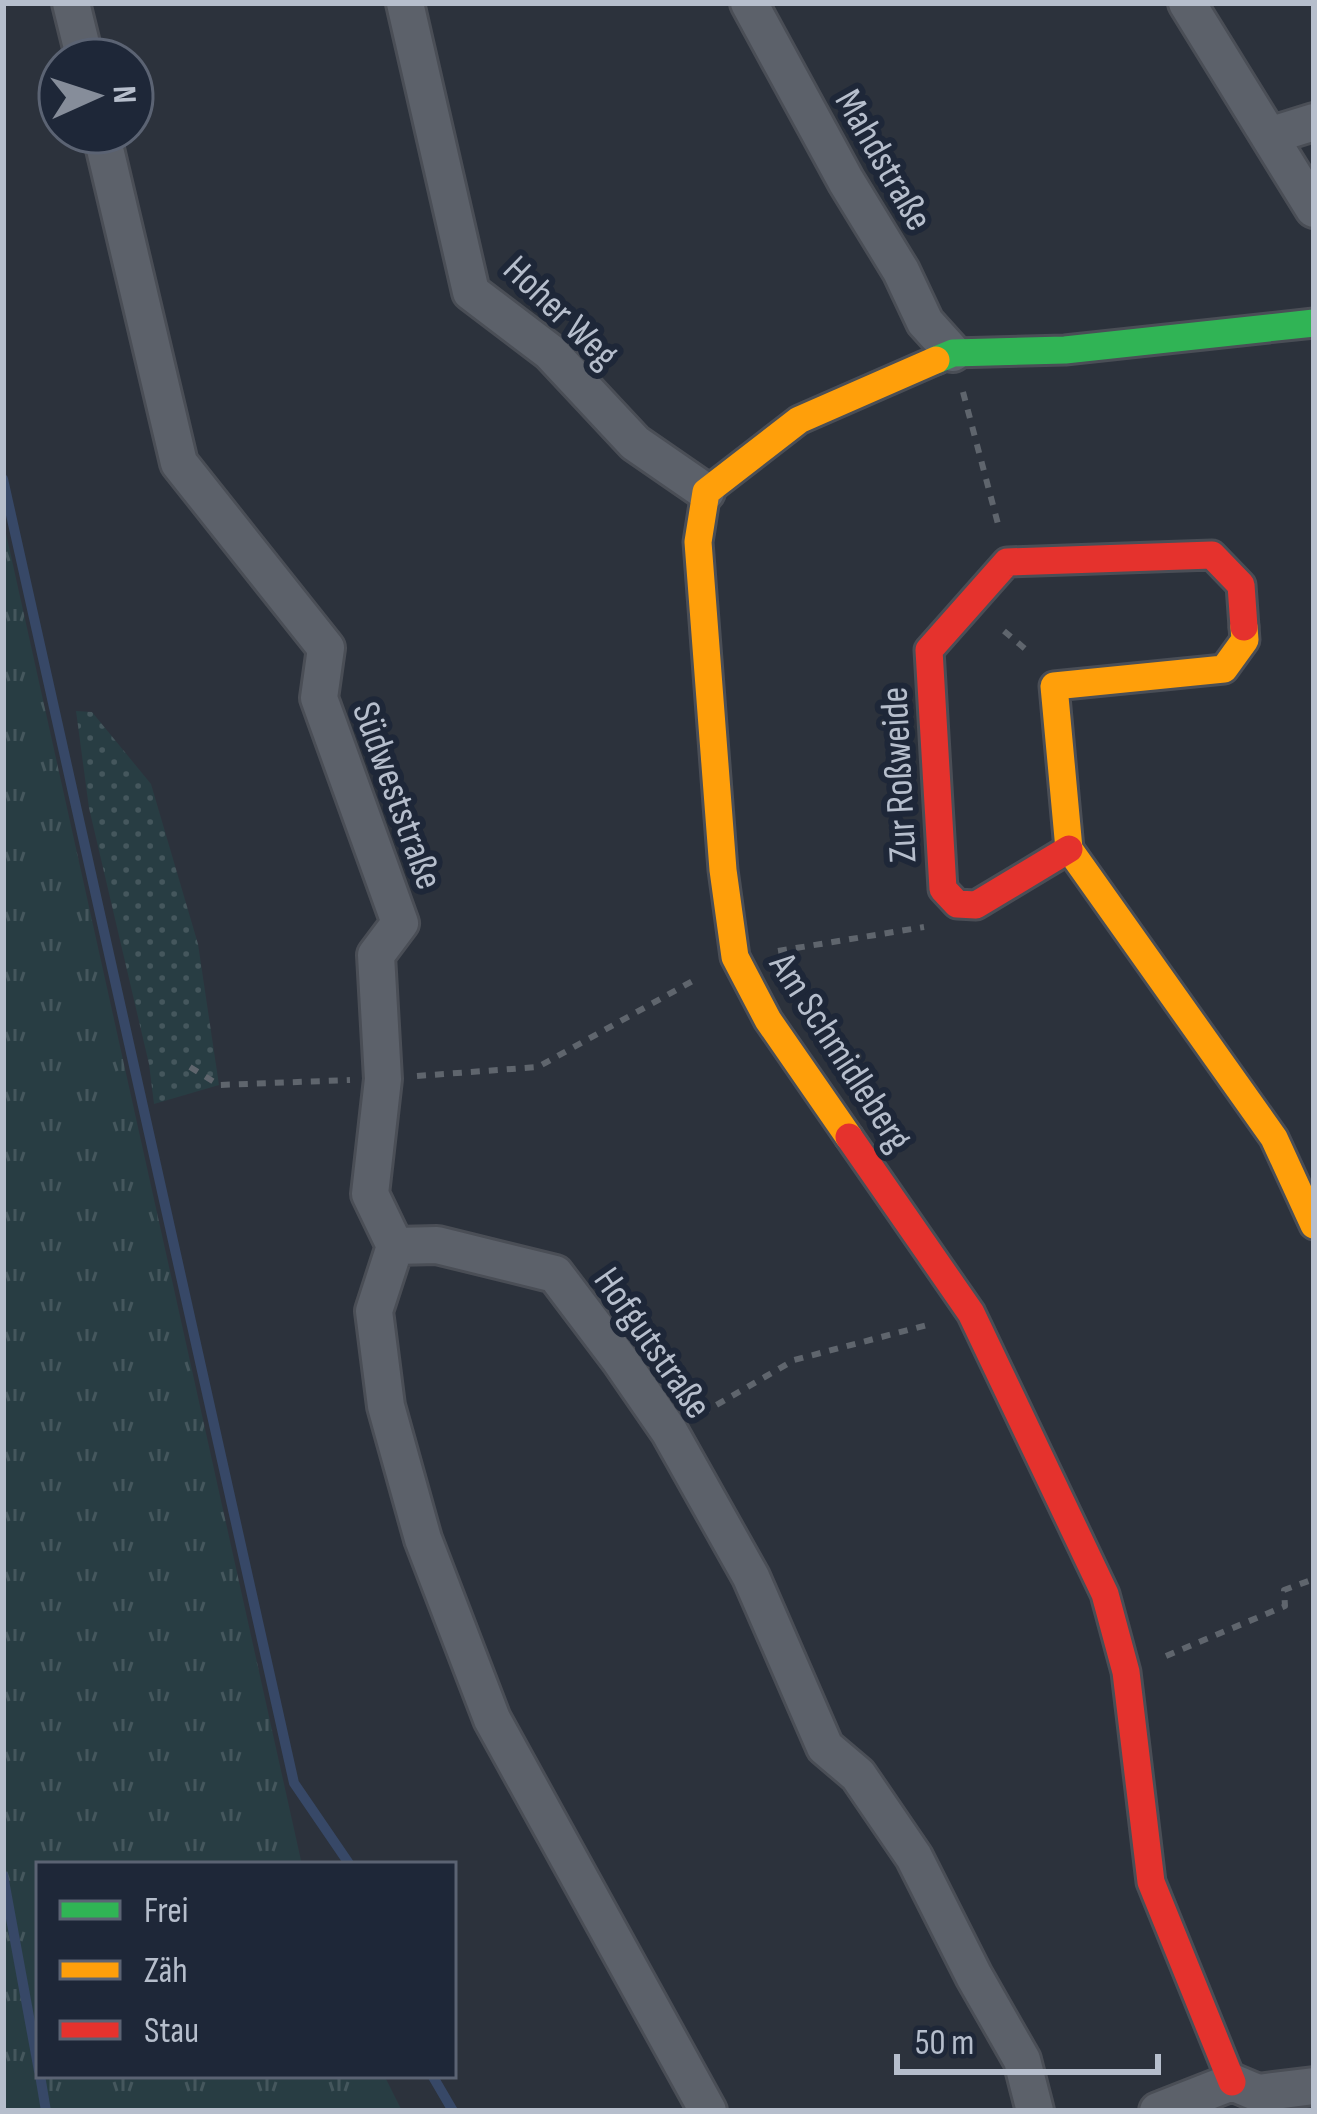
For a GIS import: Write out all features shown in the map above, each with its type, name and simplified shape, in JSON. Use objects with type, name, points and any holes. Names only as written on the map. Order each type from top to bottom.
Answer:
[{"type":"street","points":[[71,3],[79,36]]},
{"type":"street","name":"Hoher Weg","points":[[405,3],[471,292],[550,352],[634,443],[706,492]]},
{"type":"street","name":"Mahdstraße","points":[[749,3],[901,271],[925,322],[953,352]]},
{"type":"street","points":[[1187,3],[1314,209]]},
{"type":"street","points":[[1269,136],[1314,122]]},
{"type":"street","name":"Südweststraße","points":[[107,156],[179,463],[326,648],[319,698],[400,923],[376,955],[383,1078],[370,1195],[394,1246]]},
{"type":"street","points":[[706,492],[799,420],[953,352],[1065,350],[1314,323]]},
{"type":"street","name":"Am Schmidleberg","points":[[706,492],[698,542],[723,870],[735,957],[768,1020],[971,1313],[1105,1594],[1126,1672],[1151,1882],[1232,2082]]},
{"type":"street","points":[[1007,562],[1212,555],[1241,585],[1244,640],[1224,669],[1054,686],[1069,849],[1274,1138],[1314,1225]]},
{"type":"street","name":"Zur Roßweide","points":[[1007,562],[929,650],[943,889],[957,904],[976,905],[1069,849]]},
{"type":"street","points":[[394,1246],[374,1312],[386,1406],[423,1539],[492,1719],[708,2111]]},
{"type":"street","name":"Hofgutstraße","points":[[394,1246],[436,1246],[556,1274],[669,1432],[751,1577],[825,1747],[859,1775],[914,1858],[1022,2060],[1035,2111]]},
{"type":"street","points":[[1158,2111],[1232,2082],[1258,2093],[1314,2086]]},
{"type":"path","points":[[953,352],[1007,562]]},
{"type":"path","points":[[968,602],[1030,652],[1054,686]]},
{"type":"path","points":[[821,944],[922,928],[957,904]]},
{"type":"path","points":[[618,1023],[660,999]]},
{"type":"path","points":[[669,1432],[794,1360],[971,1313]]},
{"type":"path","points":[[1126,1672],[1285,1606],[1284,1590],[1314,1579]]},
{"type":"green space","points":[[3,520],[301,1862],[36,1862],[36,2078],[386,2078],[402,2111],[3,2111]]},
{"type":"green space","points":[[76,711],[92,712],[151,784],[198,944],[219,1085],[154,1104],[149,1064],[89,808]]},
{"type":"waterway","points":[[3,479],[294,1783],[348,1862]]},
{"type":"waterway","points":[[3,1875],[36,2055]]},
{"type":"waterway","points":[[40,2078],[46,2111]]},
{"type":"waterway","points":[[434,2078],[453,2111]]},
{"type":"traffic: fast","points":[[936,360],[953,353],[1065,350],[1314,323]]},
{"type":"traffic: slow","points":[[849,1137],[768,1020],[735,957],[723,870],[698,542],[706,492],[799,420],[936,360]]},
{"type":"traffic: slow","points":[[1244,627],[1245,640],[1224,669],[1054,686],[1069,849],[1274,1138],[1314,1225]]},
{"type":"traffic: jam","points":[[1069,849],[976,905],[957,904],[943,889],[929,650],[1007,562],[1212,555],[1241,585],[1244,627]]},
{"type":"traffic: jam","points":[[849,1137],[971,1313],[1105,1594],[1126,1672],[1151,1882],[1232,2082]]}]
